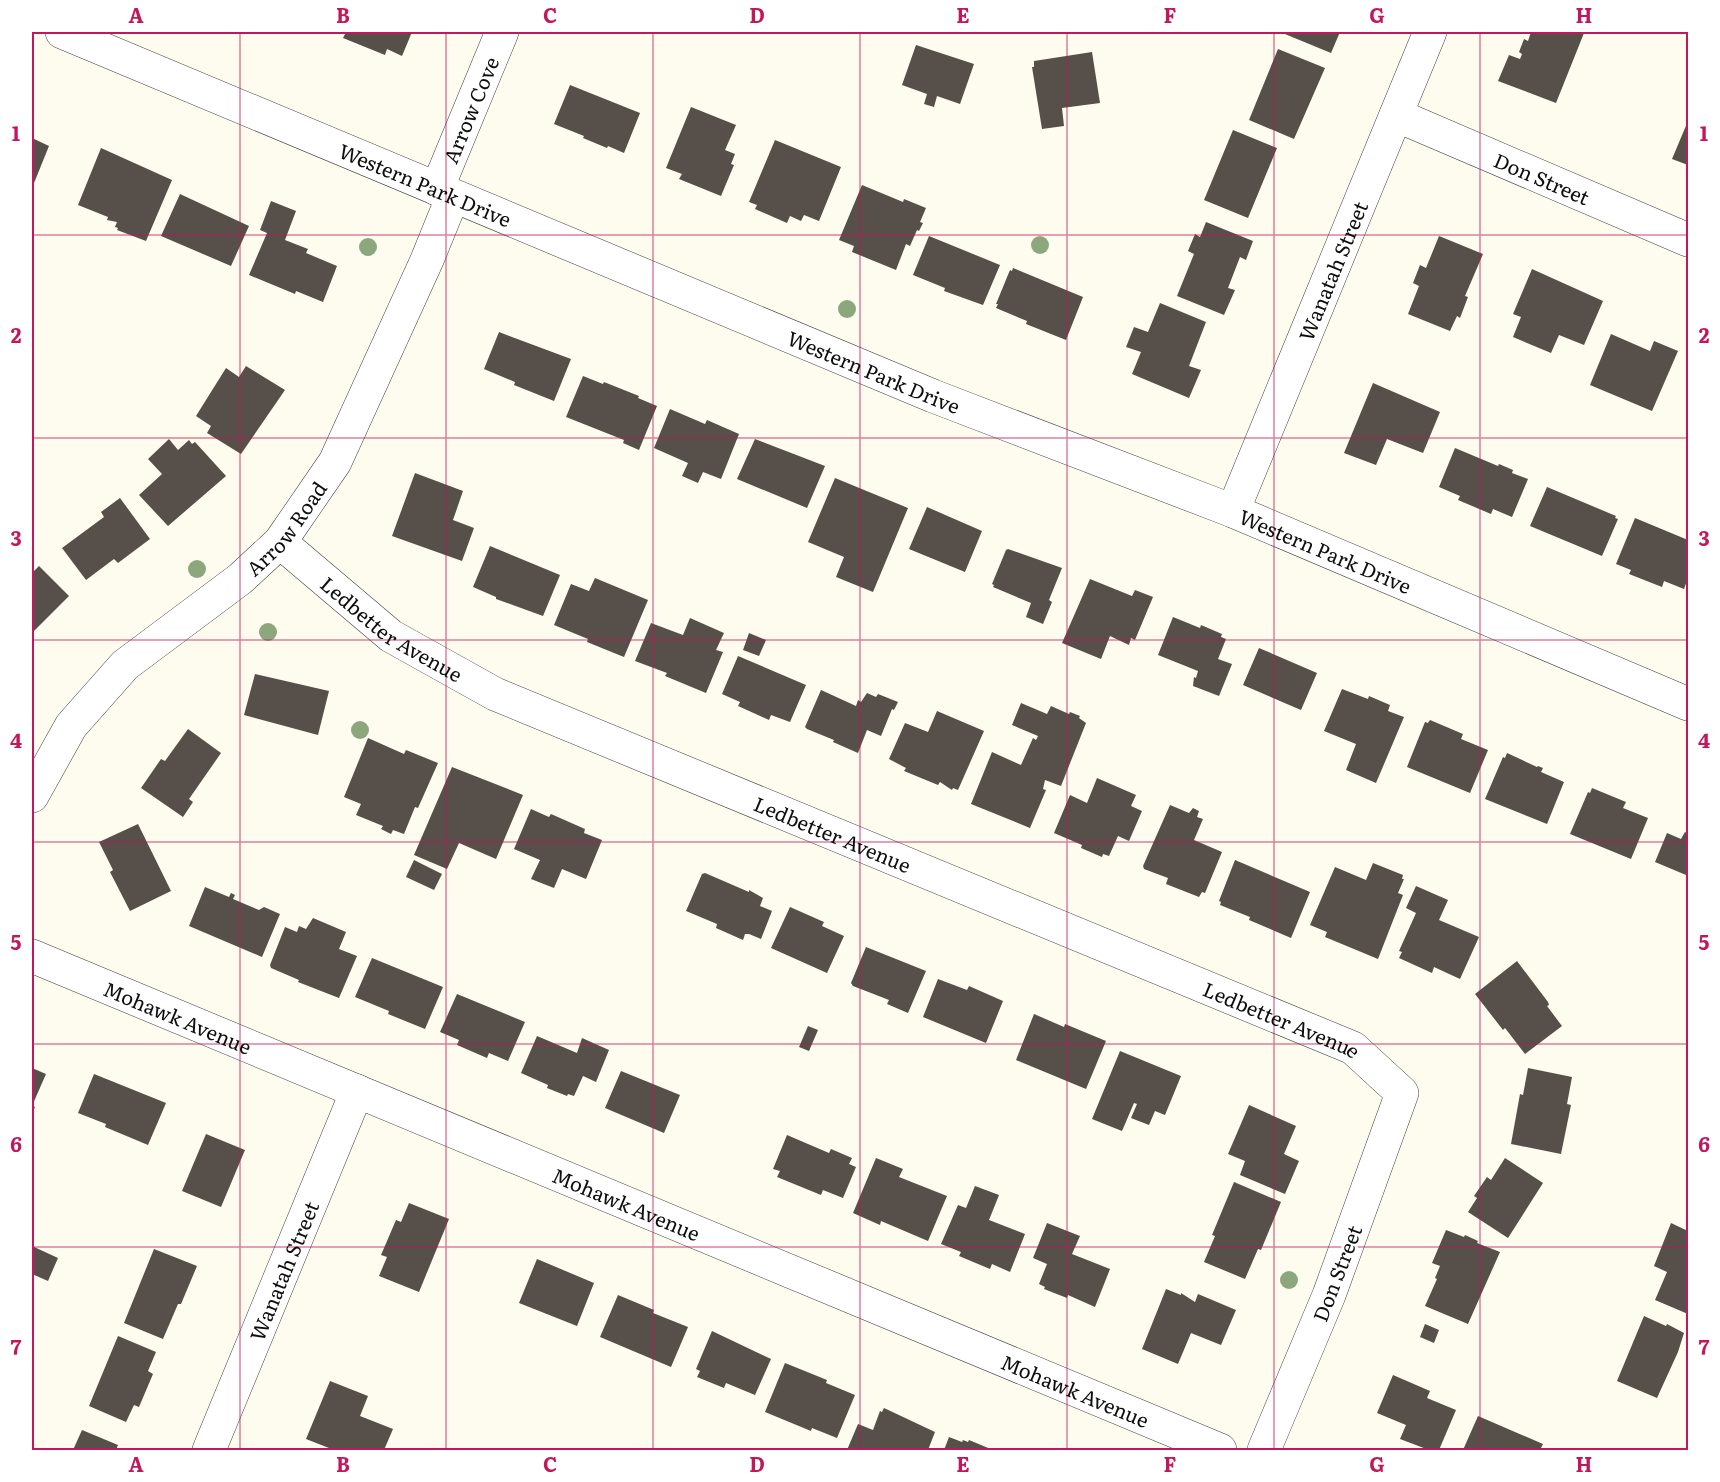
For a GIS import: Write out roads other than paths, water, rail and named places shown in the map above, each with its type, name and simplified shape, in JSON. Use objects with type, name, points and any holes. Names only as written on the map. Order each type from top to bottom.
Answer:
[{"type":"street","name":"Western Park Drive","points":[[62,32],[933,396],[1233,510],[1689,704]]},
{"type":"street","name":"Arrow Cove","points":[[445,192],[502,32]]},
{"type":"street","name":"Wanatah Street","points":[[1233,510],[1430,32]]},
{"type":"street","name":"Don Street","points":[[1396,115],[1689,240]]},
{"type":"street","name":"Arrow Road","points":[[32,796],[71,726],[125,665],[240,579],[280,542],[335,462],[427,260],[445,192]]},
{"type":"street","name":"Ledbetter Avenue","points":[[280,542],[392,636],[495,694],[1353,1048],[1402,1093]]},
{"type":"street","name":"Mohawk Avenue","points":[[32,956],[1220,1450]]},
{"type":"street","name":"Wanatah Street","points":[[209,1450],[357,1091]]},
{"type":"street","name":"Don Street","points":[[1264,1450],[1329,1295],[1402,1093]]}]
